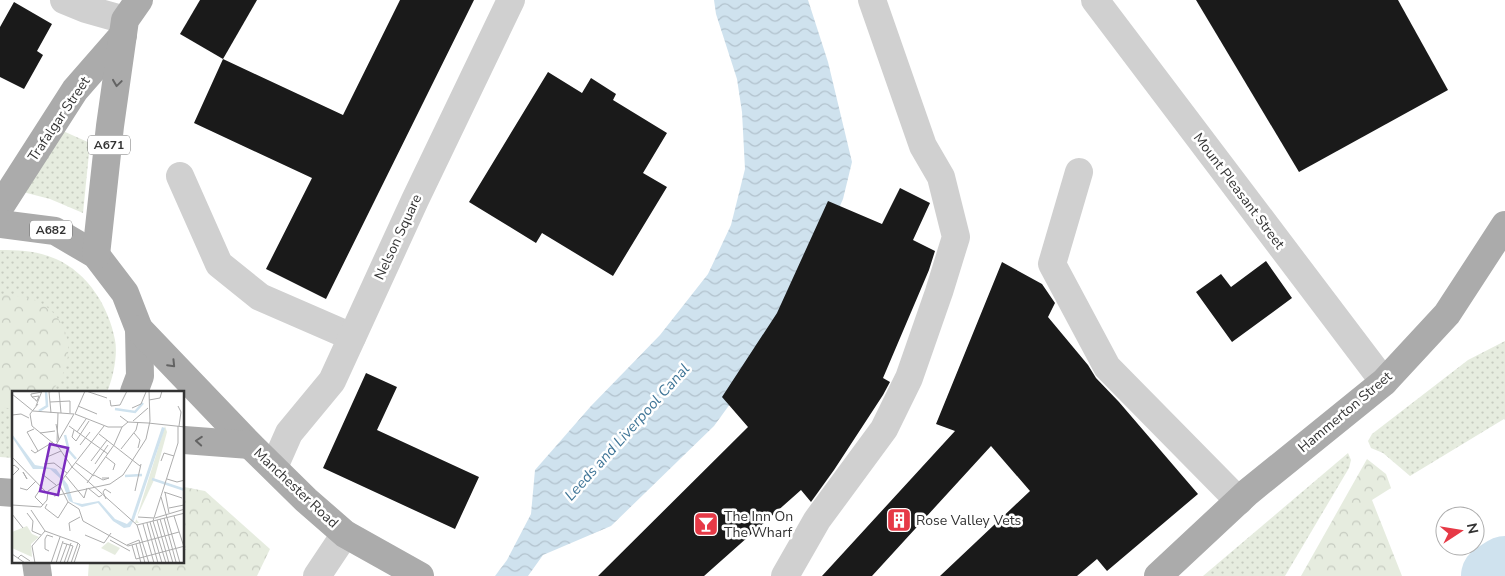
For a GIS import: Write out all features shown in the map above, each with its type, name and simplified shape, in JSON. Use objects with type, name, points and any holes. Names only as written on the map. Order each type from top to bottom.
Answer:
[{"type":"main road","name":"Trafalgar Street","points":[[0,207],[75,90],[129,18]]},
{"type":"main road","name":"A671","points":[[96,256],[110,126],[129,18]]},
{"type":"main road","name":"Manchester Road","points":[[0,224],[55,230],[96,256],[125,293],[138,329],[140,376],[134,391]]},
{"type":"main road","name":"Hammerton Street","points":[[1158,576],[1239,501],[1384,382],[1447,314],[1505,225]]},
{"type":"main road","name":"Manchester Road","points":[[138,329],[306,500],[345,534],[420,576]]},
{"type":"main road","name":"Manchester Road","points":[[185,440],[250,445]]},
{"type":"street","points":[[64,0],[86,9],[129,18]]},
{"type":"street","name":"Nelson Square","points":[[274,467],[289,433],[332,381],[415,200],[511,0]]},
{"type":"street","points":[[786,576],[817,520],[884,429],[909,378],[956,237],[941,177],[922,146],[872,0]]},
{"type":"street","name":"Mount Pleasant Street","points":[[1095,0],[1384,382]]},
{"type":"street","points":[[1079,172],[1052,264],[1107,366],[1239,501]]},
{"type":"street","points":[[180,176],[219,264],[260,297],[352,337]]},
{"type":"street","points":[[317,576],[345,534]]},
{"type":"green space","points":[[63,131],[90,143],[83,213],[50,199],[19,191]]},
{"type":"green space","points":[[0,250],[42,254],[67,265],[78,273],[95,292],[108,315],[112,328],[116,346],[114,366],[107,391],[12,391],[12,458],[0,457]]},
{"type":"green space","points":[[4,295],[23,297],[41,303],[60,322],[66,333],[68,345],[68,358],[65,370],[52,391],[12,391],[12,409],[0,407],[0,297]]},
{"type":"green space","points":[[1505,341],[1505,420],[1410,476],[1383,453],[1371,448],[1368,441],[1372,434],[1468,360]]},
{"type":"green space","points":[[1348,453],[1351,460],[1349,468],[1285,576],[1203,576]]},
{"type":"green space","points":[[1367,459],[1386,474],[1391,488],[1372,500],[1402,576],[1301,576]]},
{"type":"green space","points":[[185,487],[205,491],[270,549],[257,576],[88,576],[89,564],[185,564]]},
{"type":"water","name":"Leeds and Liverpool Canal","points":[[714,0],[808,0],[828,62],[852,162],[843,199],[786,327],[714,426],[611,526],[543,555],[528,576],[495,576],[507,560],[531,514],[535,470],[591,406],[660,335],[708,274],[731,225],[745,169],[742,112],[737,79],[716,14]]},
{"type":"building","points":[[200,0],[257,0],[223,59],[180,34]]},
{"type":"building","points":[[400,0],[474,0],[326,299],[266,269],[312,178],[194,123],[223,59],[343,115]]},
{"type":"building","points":[[1196,0],[1398,0],[1448,90],[1299,172]]},
{"type":"building","points":[[14,2],[52,24],[37,51],[43,55],[24,89],[0,77],[0,27]]},
{"type":"building","points":[[548,72],[582,93],[591,78],[616,94],[613,100],[667,133],[643,173],[667,187],[613,276],[542,233],[536,243],[469,202]]},
{"type":"building","points":[[900,188],[930,203],[913,240],[935,251],[929,270],[883,378],[890,382],[834,470],[811,502],[801,490],[704,576],[598,576],[748,427],[722,397],[777,313],[828,201],[882,224]]},
{"type":"building","points":[[1266,261],[1292,298],[1232,342],[1196,292],[1221,274],[1231,287]]},
{"type":"building","points":[[1002,262],[1042,284],[1055,303],[1048,317],[1088,365],[1096,378],[1198,494],[1107,571],[1097,559],[1077,576],[940,576],[1030,491],[991,446],[872,576],[822,576],[955,431],[936,424]]},
{"type":"building","points":[[366,373],[397,387],[377,430],[479,477],[455,529],[323,468]]},
{"type":"waterway","points":[[1494,576],[1505,569]]},
{"type":"place","name":"Rose Valley Vets","points":[[899,520]]},
{"type":"place","name":"The Inn On The Wharf","points":[[706,524]]}]
